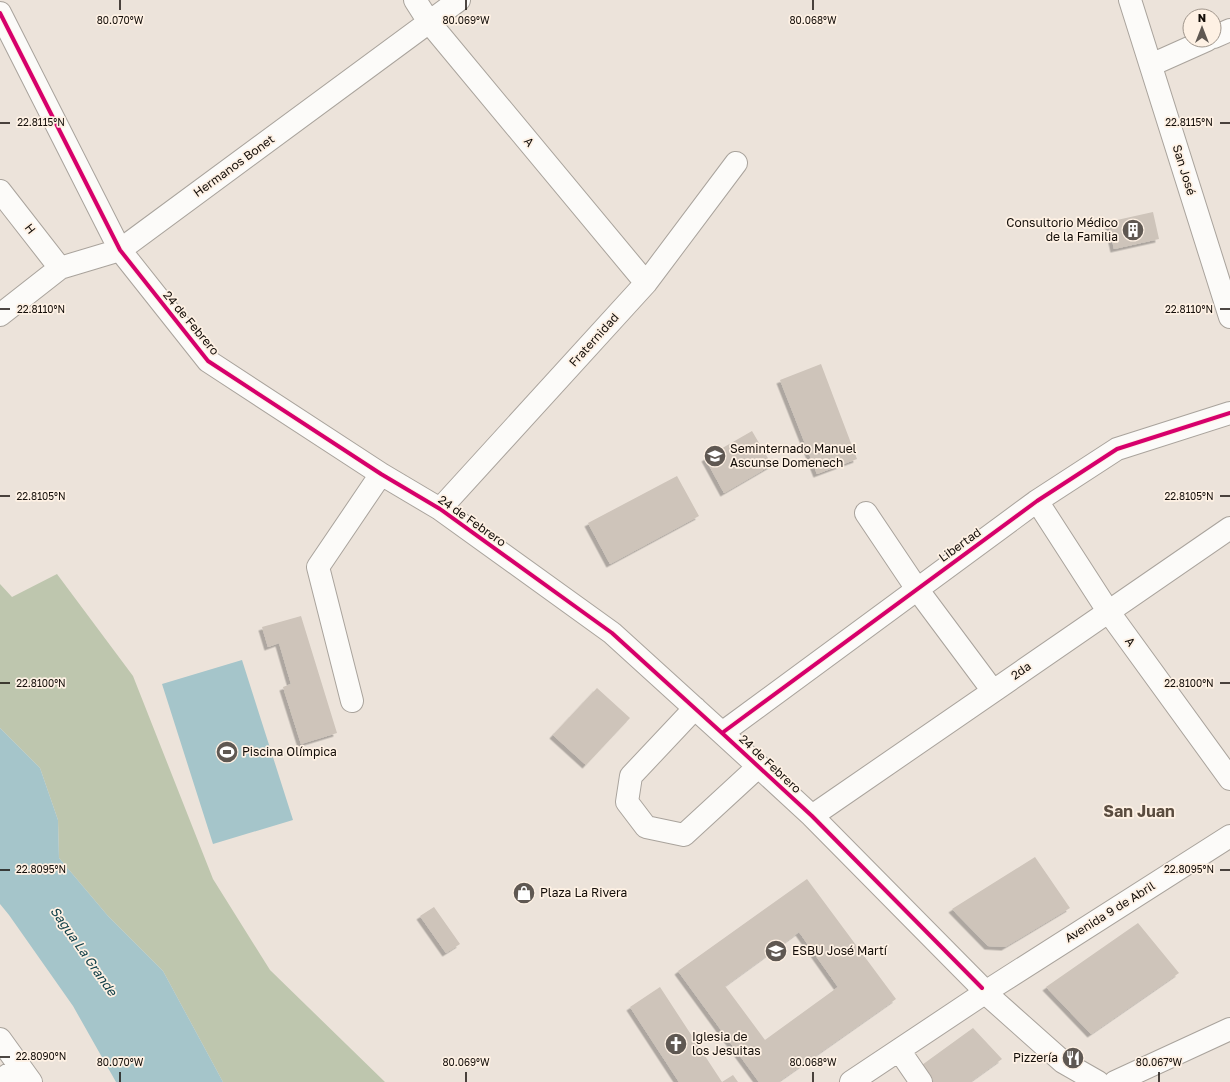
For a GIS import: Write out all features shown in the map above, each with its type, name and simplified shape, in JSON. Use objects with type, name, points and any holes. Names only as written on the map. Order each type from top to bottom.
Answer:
[{"type":"street","name":"A","points":[[415,0],[429,22],[646,283]]},
{"type":"street","name":"Hermanos Bonet","points":[[0,315],[60,268],[120,250],[458,0]]},
{"type":"street","name":"San José","points":[[1130,0],[1230,317]]},
{"type":"street","name":"24 de Febrero","points":[[0,13],[120,250],[208,361],[381,474],[440,509],[612,633],[812,816],[985,993],[1063,1062],[1098,1082]]},
{"type":"street","points":[[1151,66],[1190,48]]},
{"type":"street","name":"Fraternidad","points":[[440,509],[646,283],[736,163]]},
{"type":"street","name":"H","points":[[0,190],[60,268]]},
{"type":"street","name":"Libertad","points":[[722,733],[1037,501],[1117,449],[1230,413]]},
{"type":"street","points":[[352,702],[318,567],[381,474]]},
{"type":"street","name":"A","points":[[1037,501],[1108,611],[1230,779]]},
{"type":"street","points":[[866,513],[917,589],[993,691]]},
{"type":"street","name":"2da","points":[[812,816],[1230,528]]},
{"type":"street","points":[[695,708],[631,776],[627,802],[646,827],[684,835],[759,766]]},
{"type":"street","name":"Avenida 9 de Abril","points":[[851,1082],[985,993],[1230,836]]},
{"type":"street","points":[[1115,1082],[1230,1029]]},
{"type":"street","points":[[0,1039],[26,1074],[0,1080]]},
{"type":"street","points":[[899,1050],[921,1082]]},
{"type":"green space","points":[[57,574],[133,676],[213,879],[270,970],[385,1082],[223,1082],[163,971],[108,916],[59,858],[58,820],[40,768],[0,728],[0,584],[12,597]]},
{"type":"water","name":"Piscina Olímpica","points":[[242,660],[293,820],[213,844],[162,684]]},
{"type":"water","name":"Sagua La Grande","points":[[0,728],[40,768],[58,820],[59,858],[108,916],[163,971],[223,1082],[116,1082],[73,1006],[0,904]]},
{"type":"building","name":"Consultorio Médico de la Familia","points":[[1153,212],[1159,239],[1114,249],[1108,222]]},
{"type":"building","points":[[821,364],[857,459],[817,474],[780,380]]},
{"type":"building","points":[[752,431],[772,465],[724,493],[705,458]]},
{"type":"building","points":[[677,476],[699,516],[610,564],[588,523]]},
{"type":"building","points":[[301,616],[337,733],[301,744],[283,687],[291,684],[279,643],[268,647],[262,627]]},
{"type":"building","points":[[597,688],[630,718],[586,765],[553,735]]},
{"type":"building","points":[[1035,857],[1070,908],[1005,947],[988,946],[952,909]]},
{"type":"building","points":[[807,879],[896,999],[778,1082],[759,1082],[678,971]],"holes":[[[799,932],[838,987],[765,1040],[725,986]]]},
{"type":"building","points":[[434,907],[460,944],[446,953],[420,916]]},
{"type":"building","points":[[1138,923],[1179,973],[1091,1034],[1046,987]]},
{"type":"building","name":"Iglesia de los Jesuitas","points":[[660,987],[722,1082],[679,1082],[630,1007]]},
{"type":"building","points":[[973,1028],[1002,1059],[970,1082],[934,1082],[922,1065]]},
{"type":"building","name":"Iglesia de los Jesuitas","points":[[733,1075],[738,1082],[722,1082]]},
{"type":"cycle path","points":[[0,13],[120,250],[208,361],[381,474],[440,509],[612,633],[812,816],[982,988]]},
{"type":"cycle path","points":[[722,733],[1037,501],[1117,449],[1230,413]]},
{"type":"place","name":"Consultorio Médico de la Familia","points":[[1133,230]]},
{"type":"place","name":"Seminternado Manuel Ascunse Domenech","points":[[715,456]]},
{"type":"place","name":"Piscina Olímpica","points":[[227,752]]},
{"type":"place","name":"Plaza La Rivera","points":[[524,893]]},
{"type":"place","name":"ESBU José Martí","points":[[776,951]]},
{"type":"place","name":"Iglesia de los Jesuitas","points":[[676,1044]]},
{"type":"place","name":"Pizzería","points":[[1073,1058]]},
{"type":"district","name":"San Juan","points":[[1139,811]]}]
